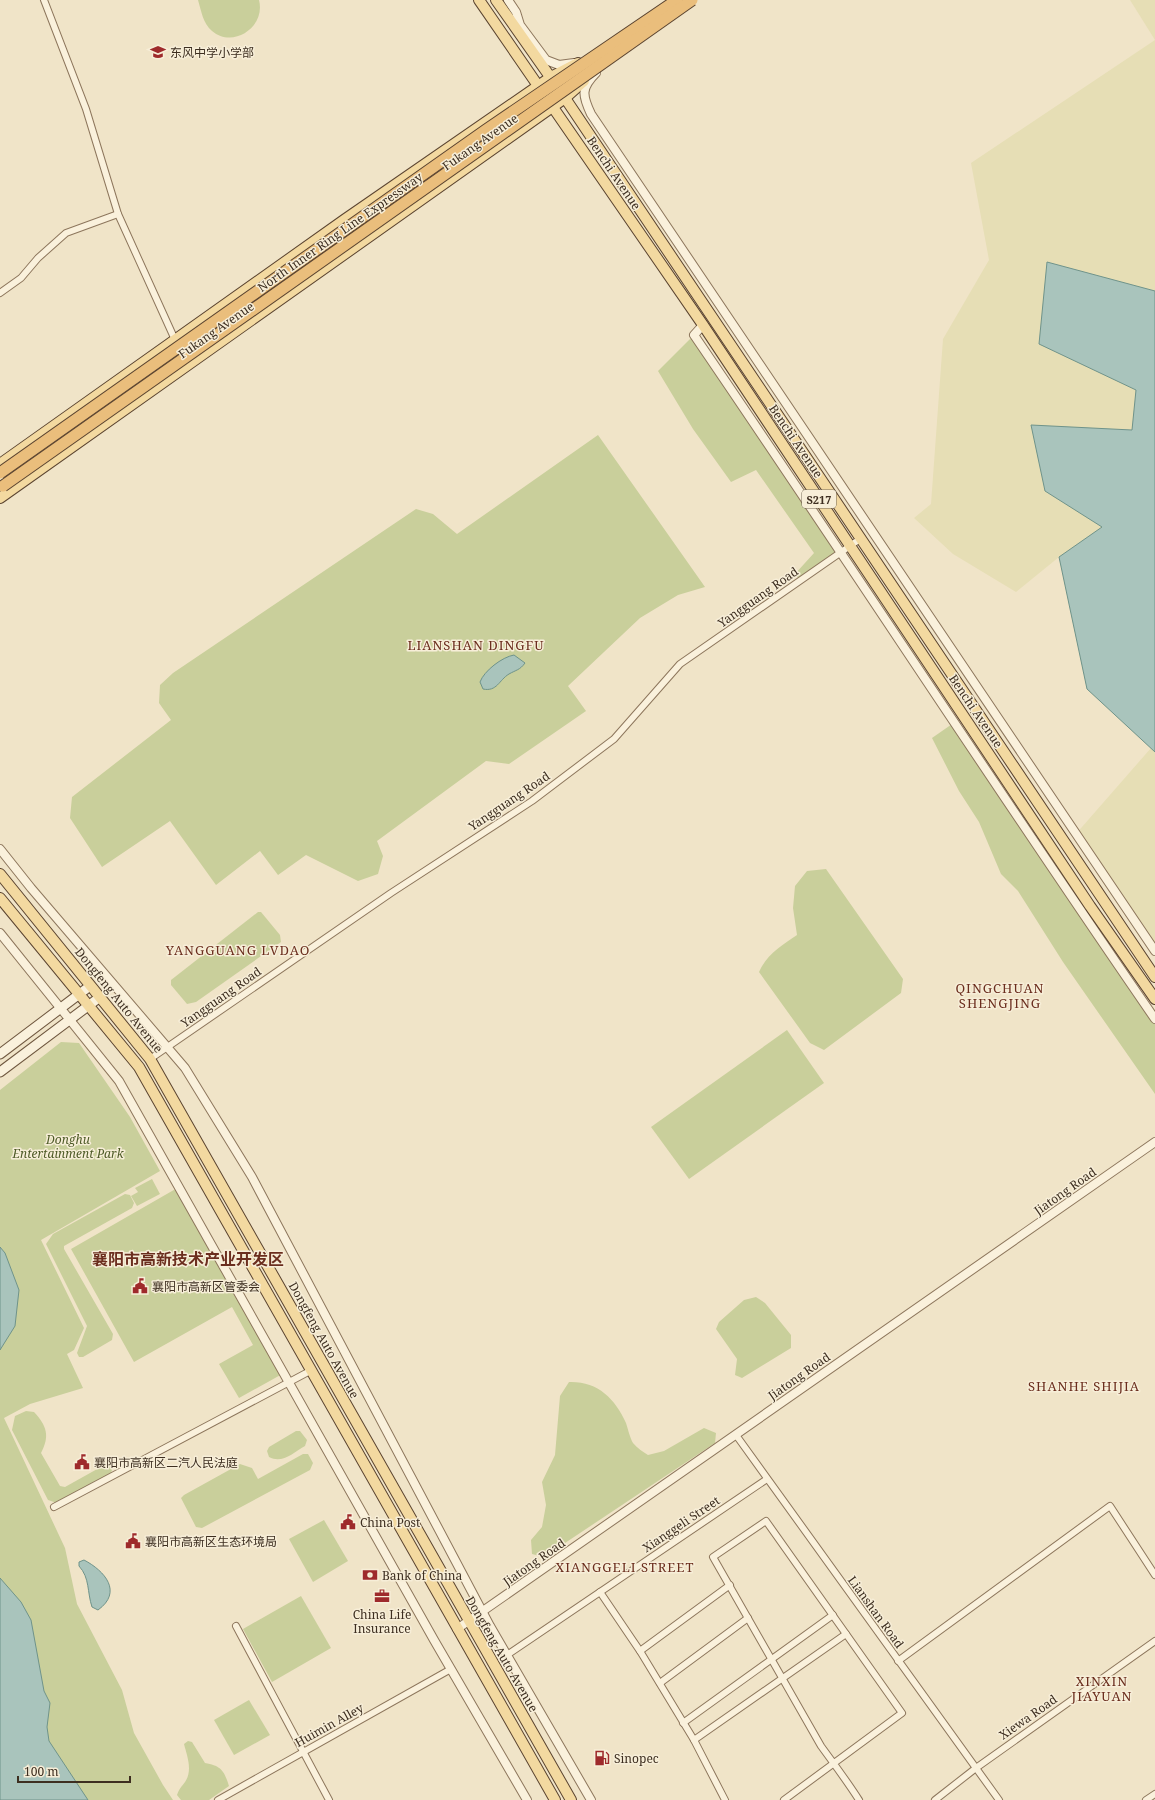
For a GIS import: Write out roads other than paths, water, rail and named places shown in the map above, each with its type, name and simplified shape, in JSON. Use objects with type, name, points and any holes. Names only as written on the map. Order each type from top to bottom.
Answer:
[{"type":"highway","name":"North Inner Ring Line Expressway","points":[[0,473],[486,130],[677,0]]},
{"type":"highway","name":"North Inner Ring Line Expressway","points":[[3,486],[692,0]]},
{"type":"main road","name":"Benchi Avenue","points":[[479,0],[703,325],[1086,899],[1155,999]]},
{"type":"main road","name":"Benchi Avenue","points":[[496,0],[551,77],[1155,977]]},
{"type":"main road","name":"Fukang Avenue","points":[[0,464],[344,220],[551,77],[579,62],[668,0]]},
{"type":"main road","name":"Fukang Avenue","points":[[0,498],[565,98],[596,73],[699,0]]},
{"type":"main road","name":"Dongfeng Auto Avenue","points":[[0,874],[150,1059],[571,1800]]},
{"type":"main road","points":[[0,898],[139,1067],[310,1371],[555,1800]]},
{"type":"main road","points":[[0,1054],[90,986]]},
{"type":"main road","points":[[0,1072],[100,997]]},
{"type":"street","points":[[44,0],[86,109],[118,214],[175,341],[191,363]]},
{"type":"street","points":[[508,0],[516,12],[520,25],[546,60],[559,65],[579,62]]},
{"type":"street","points":[[596,73],[587,82],[584,88],[585,102],[591,114],[1155,951]]},
{"type":"street","points":[[0,293],[21,278],[38,258],[66,233],[118,214]]},
{"type":"street","points":[[703,325],[694,336],[1155,1019]]},
{"type":"street","points":[[797,444],[808,436]]},
{"type":"street","name":"Yangguang Road","points":[[150,1059],[391,893],[538,796],[614,739],[680,664],[860,539]]},
{"type":"street","points":[[0,849],[31,888],[185,1068],[252,1177],[483,1612],[591,1800]]},
{"type":"street","points":[[0,934],[119,1081],[451,1669],[527,1800]]},
{"type":"street","name":"Jiatong Road","points":[[457,1629],[736,1436],[1155,1142]]},
{"type":"street","points":[[54,1507],[310,1371]]},
{"type":"street","name":"Lianshan Road","points":[[736,1436],[999,1800]]},
{"type":"street","name":"Xianggeli Street","points":[[507,1655],[767,1479]]},
{"type":"street","points":[[898,1661],[1110,1506],[1155,1575]]},
{"type":"street","points":[[784,1800],[833,1764],[902,1714],[766,1520],[712,1557],[730,1585],[821,1746],[833,1764],[859,1800]]},
{"type":"street","points":[[640,1651],[730,1585]]},
{"type":"street","points":[[600,1592],[660,1683],[694,1740],[725,1800]]},
{"type":"street","points":[[683,1723],[833,1615]]},
{"type":"street","points":[[660,1683],[748,1618]]},
{"type":"street","points":[[236,1626],[329,1800]]},
{"type":"street","points":[[694,1740],[846,1634]]},
{"type":"street","name":"Xiewa Road","points":[[935,1800],[976,1768],[1155,1641]]},
{"type":"street","name":"Huimin Alley","points":[[218,1800],[451,1669]]},
{"type":"street","points":[[1146,1800],[1155,1794]]},
{"type":"water","points":[[1047,262],[1155,291],[1155,752],[1087,689],[1059,557],[1102,527],[1045,491],[1031,425],[1132,430],[1136,390],[1039,344]]},
{"type":"water","points":[[514,655],[525,663],[520,669],[506,676],[492,689],[483,689],[480,682],[485,673],[499,662],[509,656]]},
{"type":"water","points":[[0,1247],[5,1253],[19,1290],[15,1326],[0,1350]]},
{"type":"water","points":[[84,1560],[99,1570],[108,1582],[110,1589],[109,1596],[105,1603],[98,1610],[92,1607],[87,1580],[79,1566],[79,1562]]},
{"type":"water","points":[[0,1578],[21,1602],[31,1620],[44,1691],[50,1703],[47,1727],[49,1741],[88,1800],[0,1800]]},
{"type":"place","name":"东风中学小学部","points":[[158,52]]},
{"type":"place","name":"襄阳市高新区管委会","points":[[140,1286]]},
{"type":"place","name":"襄阳市高新区二汽人民法庭","points":[[82,1462]]},
{"type":"place","name":"China Post","points":[[348,1522]]},
{"type":"place","name":"襄阳市高新区生态环境局","points":[[133,1541]]},
{"type":"place","name":"Bank of China","points":[[370,1575]]},
{"type":"place","name":"China Life Insurance","points":[[382,1596]]},
{"type":"place","name":"Sinopec","points":[[602,1758]]},
{"type":"district","name":"LIANSHAN DINGFU","points":[[476,645]]},
{"type":"district","name":"YANGGUANG LVDAO","points":[[238,950]]},
{"type":"district","name":"QINGCHUAN SHENGJING","points":[[1000,996]]},
{"type":"district","name":"襄阳市高新技术产业开发区","points":[[188,1259]]},
{"type":"district","name":"SHANHE SHIJIA","points":[[1084,1386]]},
{"type":"district","name":"XIANGGELI STREET","points":[[625,1567]]},
{"type":"district","name":"XINXIN JIAYUAN","points":[[1102,1688]]},
{"type":"park label","name":"Donghu Entertainment Park","points":[[68,1146]]}]
